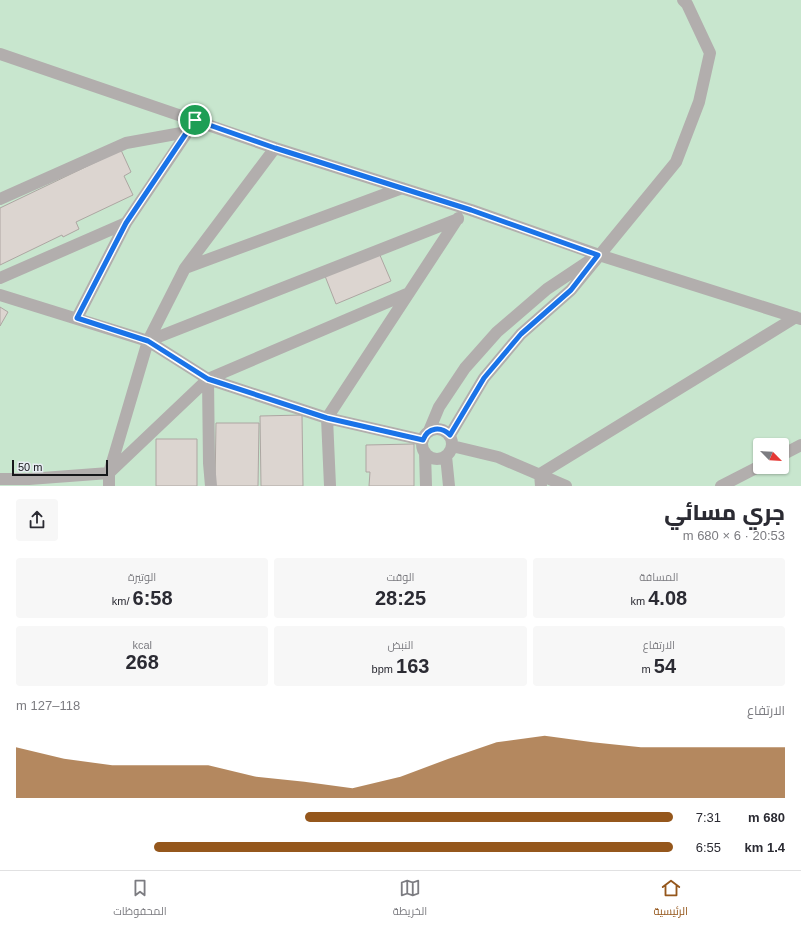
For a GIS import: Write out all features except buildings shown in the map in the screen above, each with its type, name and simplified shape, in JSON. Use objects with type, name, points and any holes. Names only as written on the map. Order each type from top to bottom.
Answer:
[{"type":"street","points":[[425,441],[429,456],[434,459],[441,458],[450,446],[484,378],[521,334],[571,290],[598,255],[631,218],[676,162],[699,102],[710,53],[687,4],[683,0]]},
{"type":"street","points":[[0,54],[275,148],[471,210],[598,255],[798,318]]},
{"type":"street","points":[[77,318],[126,223],[195,120]]},
{"type":"street","points":[[0,199],[126,143],[187,132]]},
{"type":"street","points":[[109,486],[109,473],[148,341],[185,268],[275,148]]},
{"type":"street","points":[[185,268],[402,188]]},
{"type":"street","points":[[148,341],[458,219],[471,210]]},
{"type":"street","points":[[330,486],[327,418],[458,219]]},
{"type":"street","points":[[0,278],[126,223]]},
{"type":"street","points":[[426,486],[425,441],[439,408],[465,368],[497,332],[547,289],[598,255]]},
{"type":"street","points":[[0,479],[29,482],[109,473],[208,379],[409,293]]},
{"type":"street","points":[[0,295],[148,341],[208,379],[327,418],[425,441]]},
{"type":"street","points":[[541,480],[798,318]]},
{"type":"street","points":[[208,379],[209,463],[211,486]]},
{"type":"street","points":[[425,441],[434,429],[446,431],[450,446],[449,486]]},
{"type":"street","points":[[789,451],[801,445]]},
{"type":"street","points":[[450,446],[498,457],[541,480],[566,486]]},
{"type":"street","points":[[721,486],[753,470]]},
{"type":"green space","points":[[0,0],[801,0],[801,486],[0,486]]},
{"type":"route","points":[[195,120],[275,148],[471,210],[598,255],[571,290],[521,334],[484,378],[450,435],[446,431],[434,429],[426,433],[423,440],[327,418],[208,379],[148,341],[77,318],[126,223],[195,120]]}]
